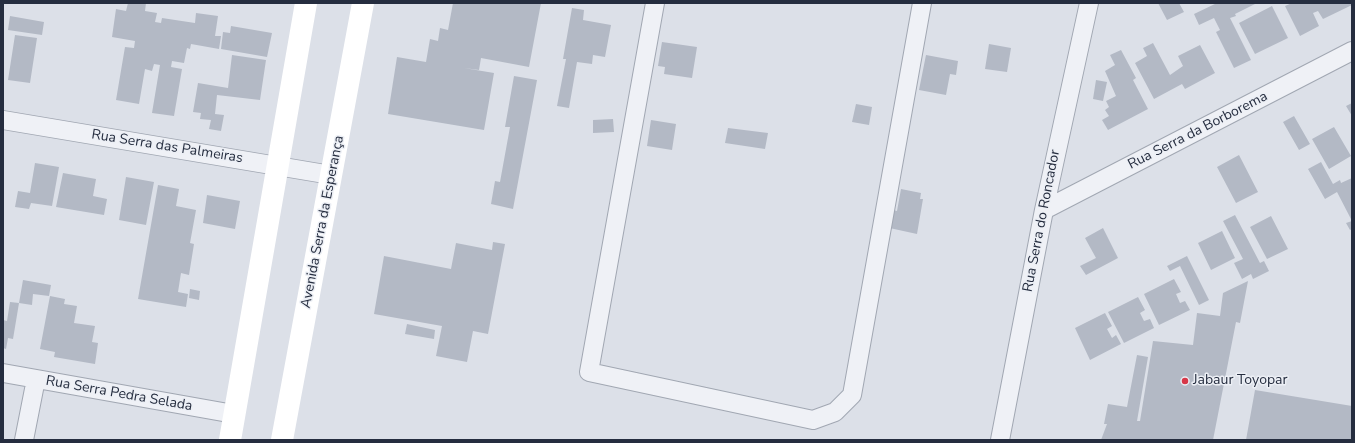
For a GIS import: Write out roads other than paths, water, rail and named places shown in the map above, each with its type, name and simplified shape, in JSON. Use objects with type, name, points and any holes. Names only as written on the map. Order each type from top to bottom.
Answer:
[{"type":"street","points":[[230,440],[306,3]]},
{"type":"street","name":"Avenida Serra da Esperança","points":[[282,440],[332,175],[362,3]]},
{"type":"street","points":[[655,3],[589,372],[813,420],[835,412],[852,395],[922,3]]},
{"type":"street","name":"Rua Serra do Roncador","points":[[1000,440],[1044,210],[1089,3]]},
{"type":"street","name":"Rua Serra da Borborema","points":[[1044,210],[1352,51]]},
{"type":"street","name":"Rua Serra das Palmeiras","points":[[3,120],[332,175]]},
{"type":"street","name":"Rua Serra Pedra Selada","points":[[3,373],[234,414]]},
{"type":"street","points":[[24,440],[36,379]]},
{"type":"place","name":"Jabaur Toyopar","points":[[1185,381]]}]
